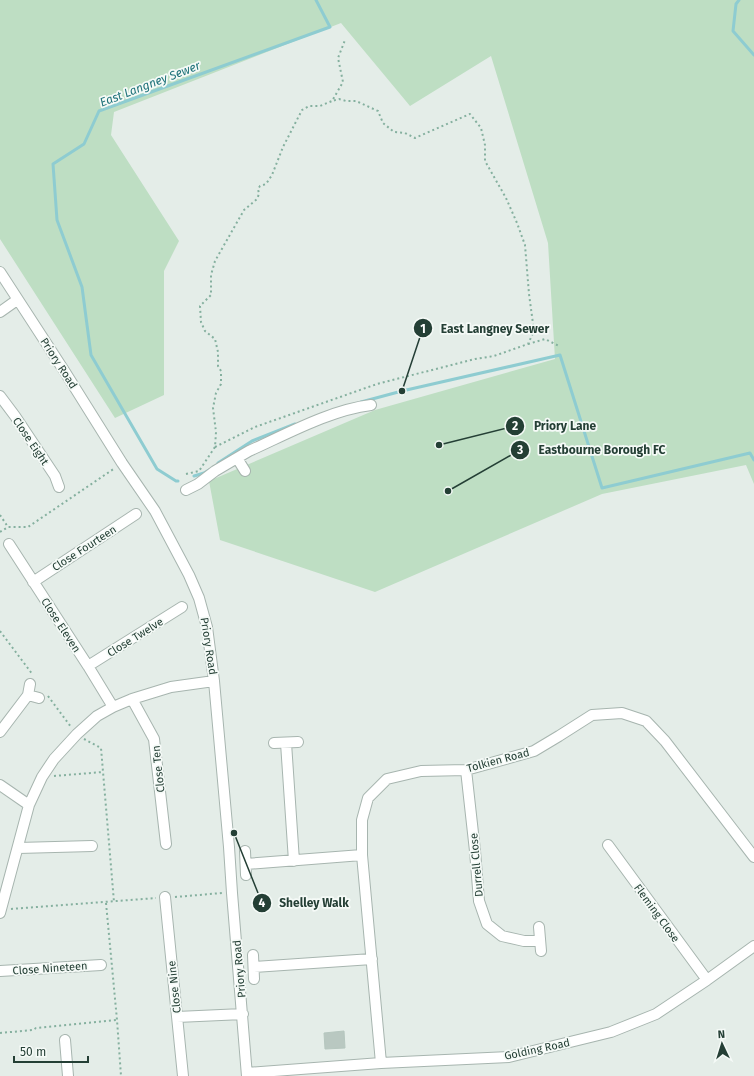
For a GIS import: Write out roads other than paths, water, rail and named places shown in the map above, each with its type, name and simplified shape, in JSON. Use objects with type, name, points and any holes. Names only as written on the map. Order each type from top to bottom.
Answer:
[{"type":"street","name":"Priory Road","points":[[0,272],[154,512],[192,581],[199,598],[207,627],[214,682],[247,1075]]},
{"type":"street","points":[[0,312],[17,300]]},
{"type":"street","name":"Close Eight","points":[[0,396],[55,476],[59,487]]},
{"type":"street","points":[[186,490],[198,484],[215,471],[249,451],[337,412],[372,405]]},
{"type":"street","points":[[237,458],[245,471]]},
{"type":"street","name":"Close Fourteen","points":[[33,582],[136,514]]},
{"type":"street","name":"Close Eleven","points":[[9,544],[113,707]]},
{"type":"street","name":"Close Twelve","points":[[88,666],[182,607]]},
{"type":"street","points":[[0,912],[29,805],[42,777],[54,759],[77,734],[97,716],[132,699],[171,687],[214,682]]},
{"type":"street","points":[[0,732],[28,695],[30,684]]},
{"type":"street","points":[[28,695],[39,698]]},
{"type":"street","name":"Close Ten","points":[[132,699],[154,739],[166,844]]},
{"type":"street","name":"Tolkien Road","points":[[381,1062],[362,855],[362,820],[368,798],[387,779],[421,771],[466,770],[534,751],[592,715],[622,713],[646,721],[665,741],[754,857]]},
{"type":"street","points":[[286,742],[294,861]]},
{"type":"street","points":[[274,743],[298,742]]},
{"type":"street","name":"Durrell Close","points":[[466,770],[479,901],[487,924],[502,936],[540,946],[539,927]]},
{"type":"street","points":[[0,785],[29,805]]},
{"type":"street","name":"Fleming Close","points":[[608,845],[707,980]]},
{"type":"street","points":[[18,848],[92,846]]},
{"type":"street","points":[[244,851],[246,875]]},
{"type":"street","points":[[246,864],[362,855]]},
{"type":"street","name":"Close Nine","points":[[165,897],[184,1076]]},
{"type":"street","name":"Golding Road","points":[[247,1075],[381,1062],[509,1057],[610,1032],[656,1014],[754,946]]},
{"type":"street","points":[[253,955],[254,979]]},
{"type":"street","points":[[254,967],[372,959]]},
{"type":"street","name":"Close Nineteen","points":[[0,971],[101,965]]},
{"type":"street","points":[[177,1017],[243,1014]]},
{"type":"street","points":[[64,1040],[68,1076]]},
{"type":"waterway","name":"East Langney Sewer","points":[[178,481],[157,469],[91,355],[82,287],[57,220],[53,164],[84,144],[99,111],[330,27],[316,0]]},
{"type":"waterway","points":[[739,0],[736,4],[733,31],[754,55]]},
{"type":"waterway","name":"East Langney Sewer","points":[[361,402],[402,391],[560,355],[602,488],[750,453],[754,460]]},
{"type":"waterway","name":"East Langney Sewer","points":[[218,463],[252,441],[295,424]]},
{"type":"waterway","name":"East Langney Sewer","points":[[194,476],[209,470]]},
{"type":"place","name":"East Langney Sewer","points":[[402,391]]},
{"type":"place","name":"Priory Lane","points":[[439,445]]},
{"type":"place","name":"Eastbourne Borough FC","points":[[448,491]]},
{"type":"place","name":"Shelley Walk","points":[[234,833]]}]
